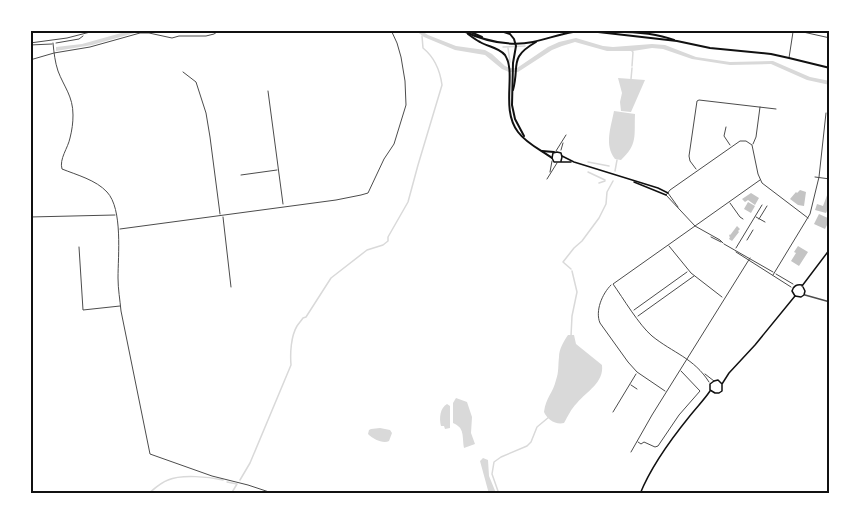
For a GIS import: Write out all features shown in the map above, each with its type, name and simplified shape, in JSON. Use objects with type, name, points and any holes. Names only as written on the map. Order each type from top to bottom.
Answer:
[{"type":"main road","points":[[464,30],[487,40],[510,44],[538,41],[573,32],[664,36],[710,48],[789,58],[830,68]]},
{"type":"main road","points":[[464,30],[478,42],[500,50],[512,63],[510,113],[517,131],[555,162],[574,162]]},
{"type":"main road","points":[[471,30],[504,32],[511,35],[515,41],[516,47],[512,63],[514,117],[525,139]]},
{"type":"main road","points":[[644,33],[650,30],[650,36]]},
{"type":"main road","points":[[598,32],[644,33],[650,36]]},
{"type":"main road","points":[[512,63],[522,50],[538,41]]},
{"type":"main road","points":[[542,152],[558,152],[574,162],[667,194]]},
{"type":"main road","points":[[552,159],[555,152]]},
{"type":"main road","points":[[559,162],[562,155]]},
{"type":"main road","points":[[802,286],[830,249]]},
{"type":"main road","points":[[795,296],[792,293],[795,286],[802,286]]},
{"type":"main road","points":[[795,296],[804,295],[805,289],[802,286]]},
{"type":"main road","points":[[705,398],[723,389],[722,384],[729,373],[795,296]]},
{"type":"main road","points":[[640,494],[671,441],[705,398],[710,390],[710,384],[729,373]]},
{"type":"main road","points":[[718,380],[722,384]]},
{"type":"main road","points":[[710,390],[713,393]]},
{"type":"street","points":[[30,44],[96,30]]},
{"type":"street","points":[[30,60],[54,52],[90,47],[140,33],[171,38],[206,36],[220,30]]},
{"type":"street","points":[[119,229],[221,216],[361,195],[368,192],[394,144],[406,105],[401,57],[391,30]]},
{"type":"street","points":[[789,58],[794,30],[830,38]]},
{"type":"street","points":[[30,44],[53,44],[79,39],[84,34]]},
{"type":"street","points":[[53,44],[58,72],[73,106],[73,126],[62,161],[62,169],[83,177],[107,192],[113,201],[119,229],[120,306],[150,454],[212,476],[275,494]]},
{"type":"street","points":[[183,72],[195,82],[206,113],[231,287]]},
{"type":"street","points":[[268,91],[283,206]]},
{"type":"street","points":[[697,171],[689,156],[696,102],[699,100],[776,110]]},
{"type":"street","points":[[752,146],[760,107]]},
{"type":"street","points":[[774,274],[808,218],[814,201],[826,113]]},
{"type":"street","points":[[726,127],[724,136],[732,146]]},
{"type":"street","points":[[562,155],[566,135]]},
{"type":"street","points":[[555,152],[564,141]]},
{"type":"street","points":[[795,286],[695,226],[667,194],[732,146],[742,141],[748,142],[752,146],[760,180],[808,218]]},
{"type":"street","points":[[550,173],[552,159]]},
{"type":"street","points":[[547,178],[559,162]]},
{"type":"street","points":[[241,175],[279,170]]},
{"type":"street","points":[[815,177],[830,179]]},
{"type":"street","points":[[666,392],[637,372],[628,362],[601,325],[598,318],[600,306],[608,288],[613,284],[760,180]]},
{"type":"street","points":[[729,202],[743,219]]},
{"type":"street","points":[[735,250],[762,205]]},
{"type":"street","points":[[759,219],[767,206]]},
{"type":"street","points":[[30,217],[116,215]]},
{"type":"street","points":[[755,216],[765,222]]},
{"type":"street","points":[[747,240],[753,230]]},
{"type":"street","points":[[742,237],[752,243]]},
{"type":"street","points":[[668,244],[694,276],[724,299]]},
{"type":"street","points":[[79,247],[83,310],[120,306]]},
{"type":"street","points":[[631,452],[749,259]]},
{"type":"street","points":[[633,311],[689,271]]},
{"type":"street","points":[[774,274],[793,289]]},
{"type":"street","points":[[637,317],[694,276]]},
{"type":"street","points":[[613,284],[651,335],[687,358],[714,381]]},
{"type":"street","points":[[804,295],[830,302]]},
{"type":"street","points":[[636,441],[641,444],[644,442],[658,446],[679,415],[700,392],[680,369]]},
{"type":"street","points":[[613,412],[637,372]]},
{"type":"street","points":[[703,373],[710,384]]},
{"type":"street","points":[[629,384],[637,389]]},
{"type":"shaded area","points":[[132,30],[145,30],[92,45],[56,51],[56,47],[82,44]]},
{"type":"shaded area","points":[[415,30],[420,30],[456,46],[485,50],[510,68],[517,68],[559,42],[576,38],[613,47],[665,45],[696,57],[730,62],[773,61],[810,77],[830,81],[830,85],[807,80],[771,64],[730,65],[692,59],[663,49],[652,48],[633,51],[633,53],[631,51],[607,51],[575,42],[552,50],[518,72],[509,72],[485,55],[455,50],[424,37]]},
{"type":"shaded area","points":[[618,78],[645,80],[631,112],[621,111],[622,93]]},
{"type":"shaded area","points":[[614,111],[635,114],[633,144],[621,160],[615,159],[609,142]]},
{"type":"shaded area","points":[[568,335],[574,335],[576,344],[602,365],[602,371],[598,382],[575,405],[564,423],[558,423],[549,419],[544,412],[557,377],[560,351]]},
{"type":"shaded area","points":[[456,398],[467,402],[472,417],[471,433],[475,444],[464,448],[460,427],[453,423],[453,403]]},
{"type":"shaded area","points":[[447,404],[450,406],[450,428],[445,429],[441,426],[440,417],[441,411]]},
{"type":"shaded area","points":[[371,429],[390,430],[392,433],[389,441],[378,440],[368,434]]},
{"type":"shaded area","points":[[483,458],[488,460],[489,476],[496,493],[489,494],[480,461]]},
{"type":"building","points":[[800,190],[806,192],[804,206],[790,199]]},
{"type":"building","points":[[829,190],[830,213],[815,210],[817,204],[823,206]]},
{"type":"building","points":[[751,193],[759,198],[755,205],[742,199]]},
{"type":"building","points":[[748,202],[755,206],[751,213],[744,209]]},
{"type":"building","points":[[819,214],[830,219],[825,229],[814,224]]},
{"type":"building","points":[[737,226],[740,229],[739,232],[732,241],[729,236]]},
{"type":"building","points":[[798,246],[808,252],[799,266],[791,261]]},
{"type":"waterway","points":[[240,480],[250,463],[291,365],[291,345],[297,326],[306,317],[331,278],[367,250],[388,241],[388,237],[408,202],[442,85],[436,64],[423,48],[422,36]]},
{"type":"waterway","points":[[503,47],[525,46]]},
{"type":"waterway","points":[[508,48],[510,62]]},
{"type":"waterway","points":[[632,66],[633,52]]},
{"type":"waterway","points":[[631,79],[632,68]]},
{"type":"waterway","points":[[615,171],[617,160]]},
{"type":"waterway","points":[[588,162],[609,166]]},
{"type":"waterway","points":[[588,172],[605,180]]},
{"type":"waterway","points":[[599,183],[605,181]]},
{"type":"waterway","points":[[571,269],[563,262],[599,218],[613,181]]},
{"type":"waterway","points":[[571,336],[577,292],[572,271]]},
{"type":"waterway","points":[[499,494],[492,474],[494,462],[527,446],[537,427],[549,417]]},
{"type":"waterway","points":[[148,494],[162,483],[174,478],[196,477],[223,480]]},
{"type":"waterway","points":[[227,482],[237,484],[231,494]]}]
